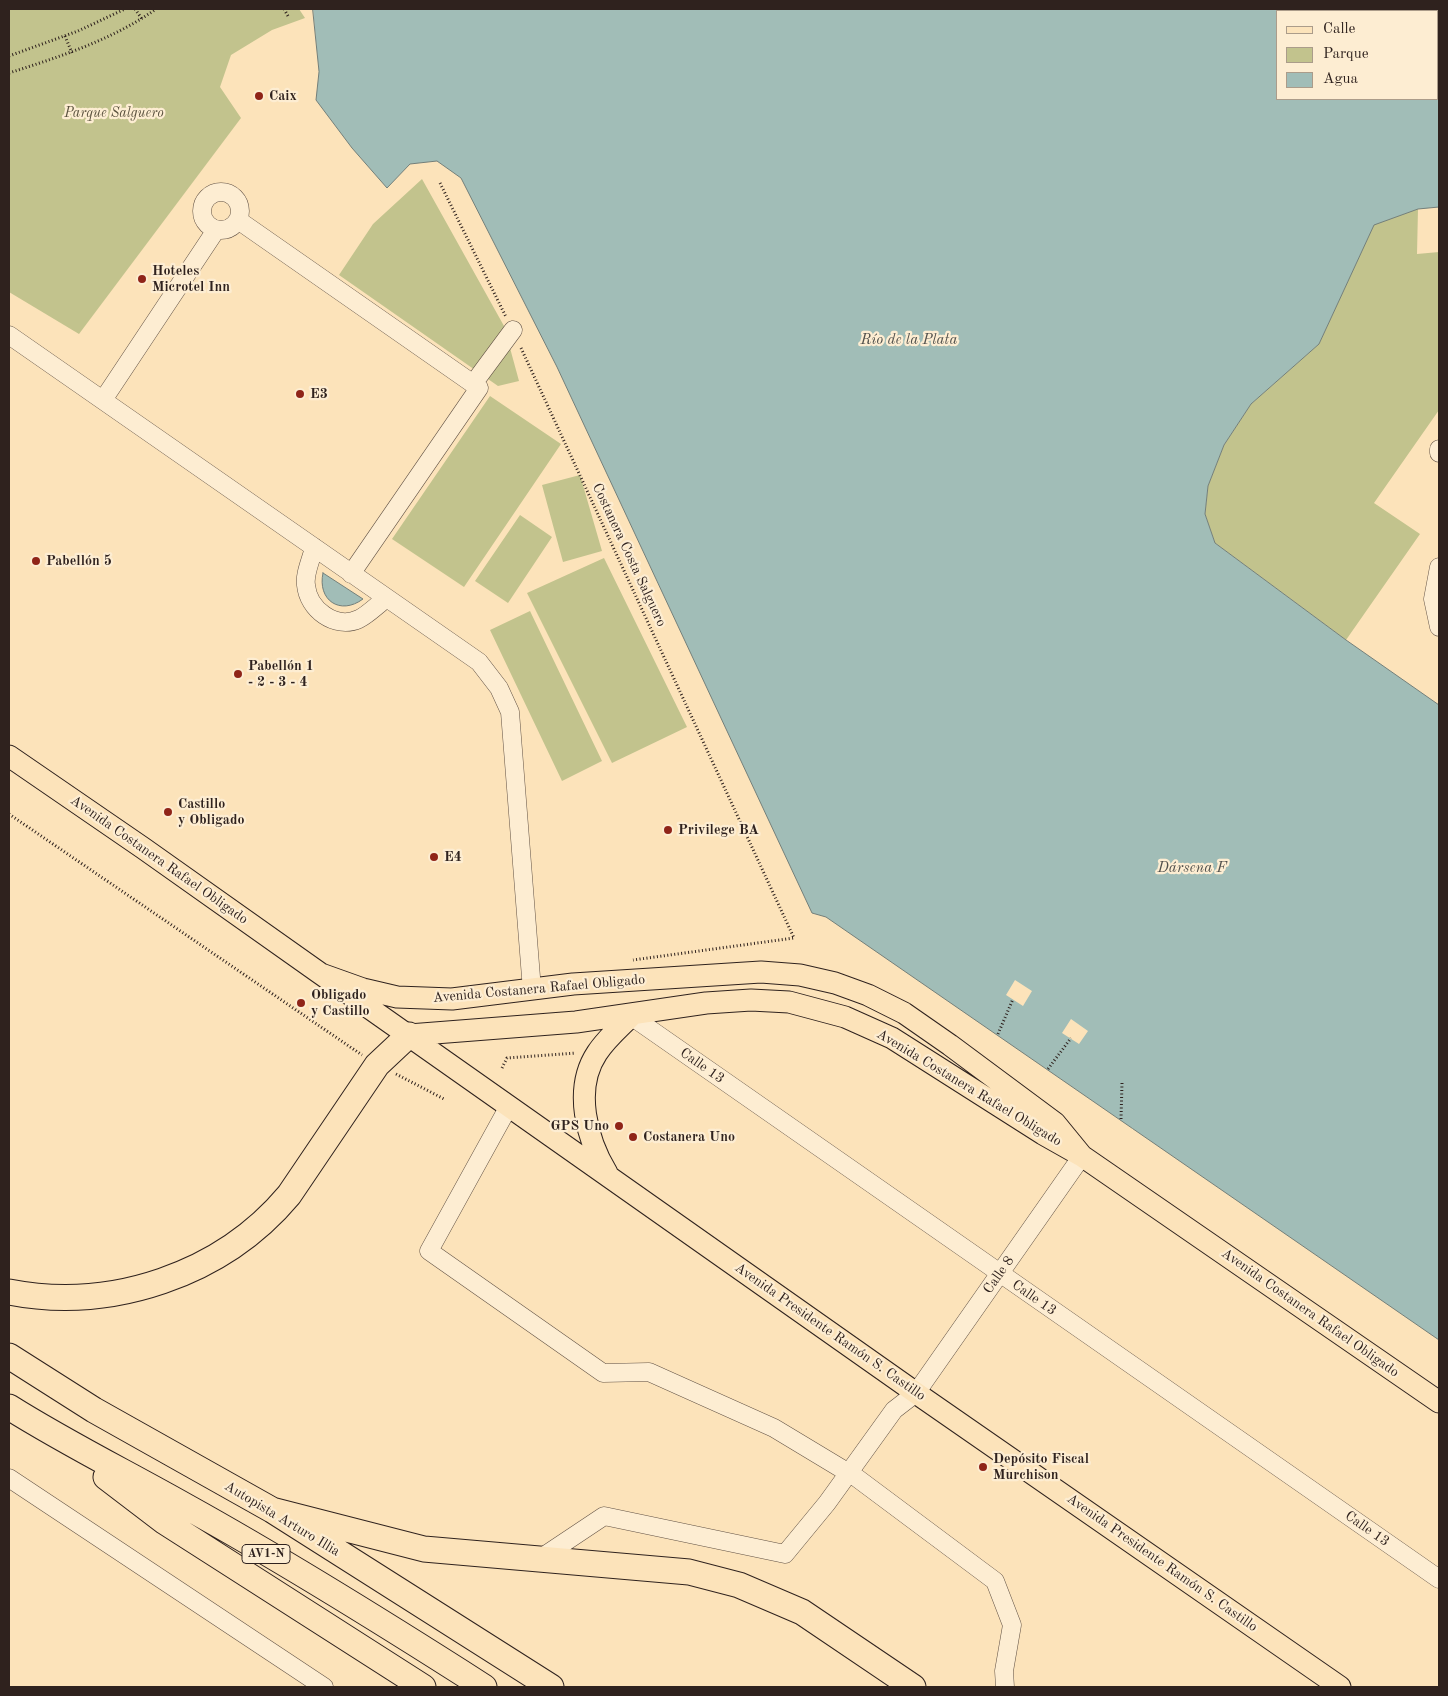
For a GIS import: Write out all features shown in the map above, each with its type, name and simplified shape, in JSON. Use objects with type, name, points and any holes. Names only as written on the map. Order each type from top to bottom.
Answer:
[{"type":"highway","points":[[9,1292],[57,1297],[117,1292],[172,1277],[227,1250],[258,1228],[289,1195],[377,1065],[409,1036]]},
{"type":"highway","name":"Autopista Arturo Illia","points":[[9,1356],[94,1410],[272,1510],[551,1687]]},
{"type":"highway","name":"AV1-N","points":[[9,1407],[43,1428],[188,1507],[484,1687]]},
{"type":"highway","points":[[43,1428],[165,1522],[424,1687]]},
{"type":"highway","points":[[272,1510],[424,1550],[689,1572],[739,1585],[802,1612],[913,1687]]},
{"type":"main road","name":"Avenida Costanera Rafael Obligado","points":[[9,756],[322,974],[363,989],[397,997],[452,999],[573,984],[761,972],[800,975],[835,983],[868,994],[904,1013],[950,1045],[1054,1122],[1082,1156]]},
{"type":"main road","name":"Avenida Presidente Ramón S. Castillo","points":[[322,974],[916,1393],[1340,1687]]},
{"type":"main road","name":"Avenida Costanera Rafael Obligado","points":[[409,1036],[631,1016],[734,1000],[789,1002],[845,1017],[892,1038],[1043,1134],[1082,1156],[1439,1402]]},
{"type":"main road","points":[[610,1178],[596,1155],[588,1131],[585,1105],[588,1079],[596,1054],[631,1016]]},
{"type":"street","points":[[223,191],[234,197],[240,208],[238,220],[228,229],[216,230],[205,223],[201,210],[210,194],[223,191]]},
{"type":"street","points":[[238,220],[479,388],[351,574]]},
{"type":"street","points":[[103,400],[216,230]]},
{"type":"street","points":[[473,384],[512,330]]},
{"type":"street","points":[[9,335],[479,662],[499,688],[510,712],[532,990]]},
{"type":"street","points":[[314,547],[305,584],[311,602],[322,615],[341,622],[358,619],[387,598]]},
{"type":"street","points":[[1439,567],[1433,599],[1439,628]]},
{"type":"street","name":"Calle 13","points":[[631,1016],[1439,1579]]},
{"type":"street","points":[[508,1106],[428,1251],[603,1373],[648,1372],[774,1428],[848,1472],[996,1581],[1012,1625],[1004,1670],[1005,1687]]},
{"type":"street","name":"Calle 8","points":[[538,1560],[604,1516],[785,1554],[827,1503],[894,1410],[916,1393],[1082,1156]]},
{"type":"street","points":[[9,1478],[324,1687]]},
{"type":"path","points":[[9,56],[65,36],[125,9]]},
{"type":"path","points":[[135,9],[142,19]]},
{"type":"path","points":[[9,73],[72,53],[142,19],[156,9]]},
{"type":"path","points":[[284,9],[288,16]]},
{"type":"path","points":[[65,36],[72,53]]},
{"type":"path","name":"Costanera Costa Salguero","points":[[440,183],[512,330],[794,938],[629,960]]},
{"type":"path","points":[[9,814],[377,1065],[444,1099]]},
{"type":"path","points":[[998,1034],[1013,999]]},
{"type":"path","points":[[1048,1069],[1071,1038]]},
{"type":"path","points":[[502,1068],[507,1058],[580,1053]]},
{"type":"path","points":[[1121,1119],[1122,1084]]},
{"type":"green space","name":"Parque Salguero","points":[[9,9],[299,9],[305,18],[272,30],[231,55],[220,87],[241,118],[79,334],[9,292]]},
{"type":"green space","points":[[422,179],[504,326],[519,381],[498,386],[339,275],[373,224]]},
{"type":"green space","points":[[1418,209],[1417,254],[1439,252],[1439,410],[1374,503],[1420,534],[1346,640],[1215,543],[1205,514],[1208,486],[1224,445],[1251,404],[1319,344],[1374,224]]},
{"type":"green space","points":[[490,396],[561,444],[464,587],[392,539]]},
{"type":"green space","points":[[580,475],[602,551],[563,562],[542,485]]},
{"type":"green space","points":[[520,515],[552,537],[508,603],[475,581]]},
{"type":"green space","points":[[604,558],[687,727],[612,763],[527,593]]},
{"type":"green space","points":[[530,611],[602,761],[562,781],[490,630]]},
{"type":"water","name":"Río de la Plata","points":[[313,9],[1439,9],[1439,207],[1418,209],[1374,225],[1319,344],[1251,404],[1224,445],[1208,486],[1205,514],[1215,543],[1346,640],[1439,705],[1439,1340],[826,917],[812,913],[557,367],[461,178],[437,161],[410,164],[387,188],[352,148],[316,100],[319,72]]},
{"type":"water","points":[[323,573],[363,599],[346,606],[332,603],[323,591]]},
{"type":"pier","points":[[1015,980],[1032,991],[1023,1006],[1006,995]]},
{"type":"pier","points":[[1071,1019],[1088,1031],[1079,1044],[1062,1033]]},
{"type":"place","name":"Caix","points":[[259,96]]},
{"type":"place","name":"Hoteles Microtel Inn","points":[[142,279]]},
{"type":"place","name":"E3","points":[[300,394]]},
{"type":"place","name":"Pabellón 5","points":[[36,561]]},
{"type":"place","name":"Pabellón 1 - 2 - 3 - 4","points":[[238,674]]},
{"type":"place","name":"Castillo y Obligado","points":[[168,812]]},
{"type":"place","name":"Privilege BA","points":[[668,830]]},
{"type":"place","name":"E4","points":[[434,857]]},
{"type":"place","name":"Obligado y Castillo","points":[[301,1003]]},
{"type":"place","name":"GPS Uno","points":[[619,1126]]},
{"type":"place","name":"Costanera Uno","points":[[633,1137]]},
{"type":"place","name":"Depósito Fiscal Murchison","points":[[983,1467]]},
{"type":"water label","name":"Dársena F","points":[[1192,868]]}]
